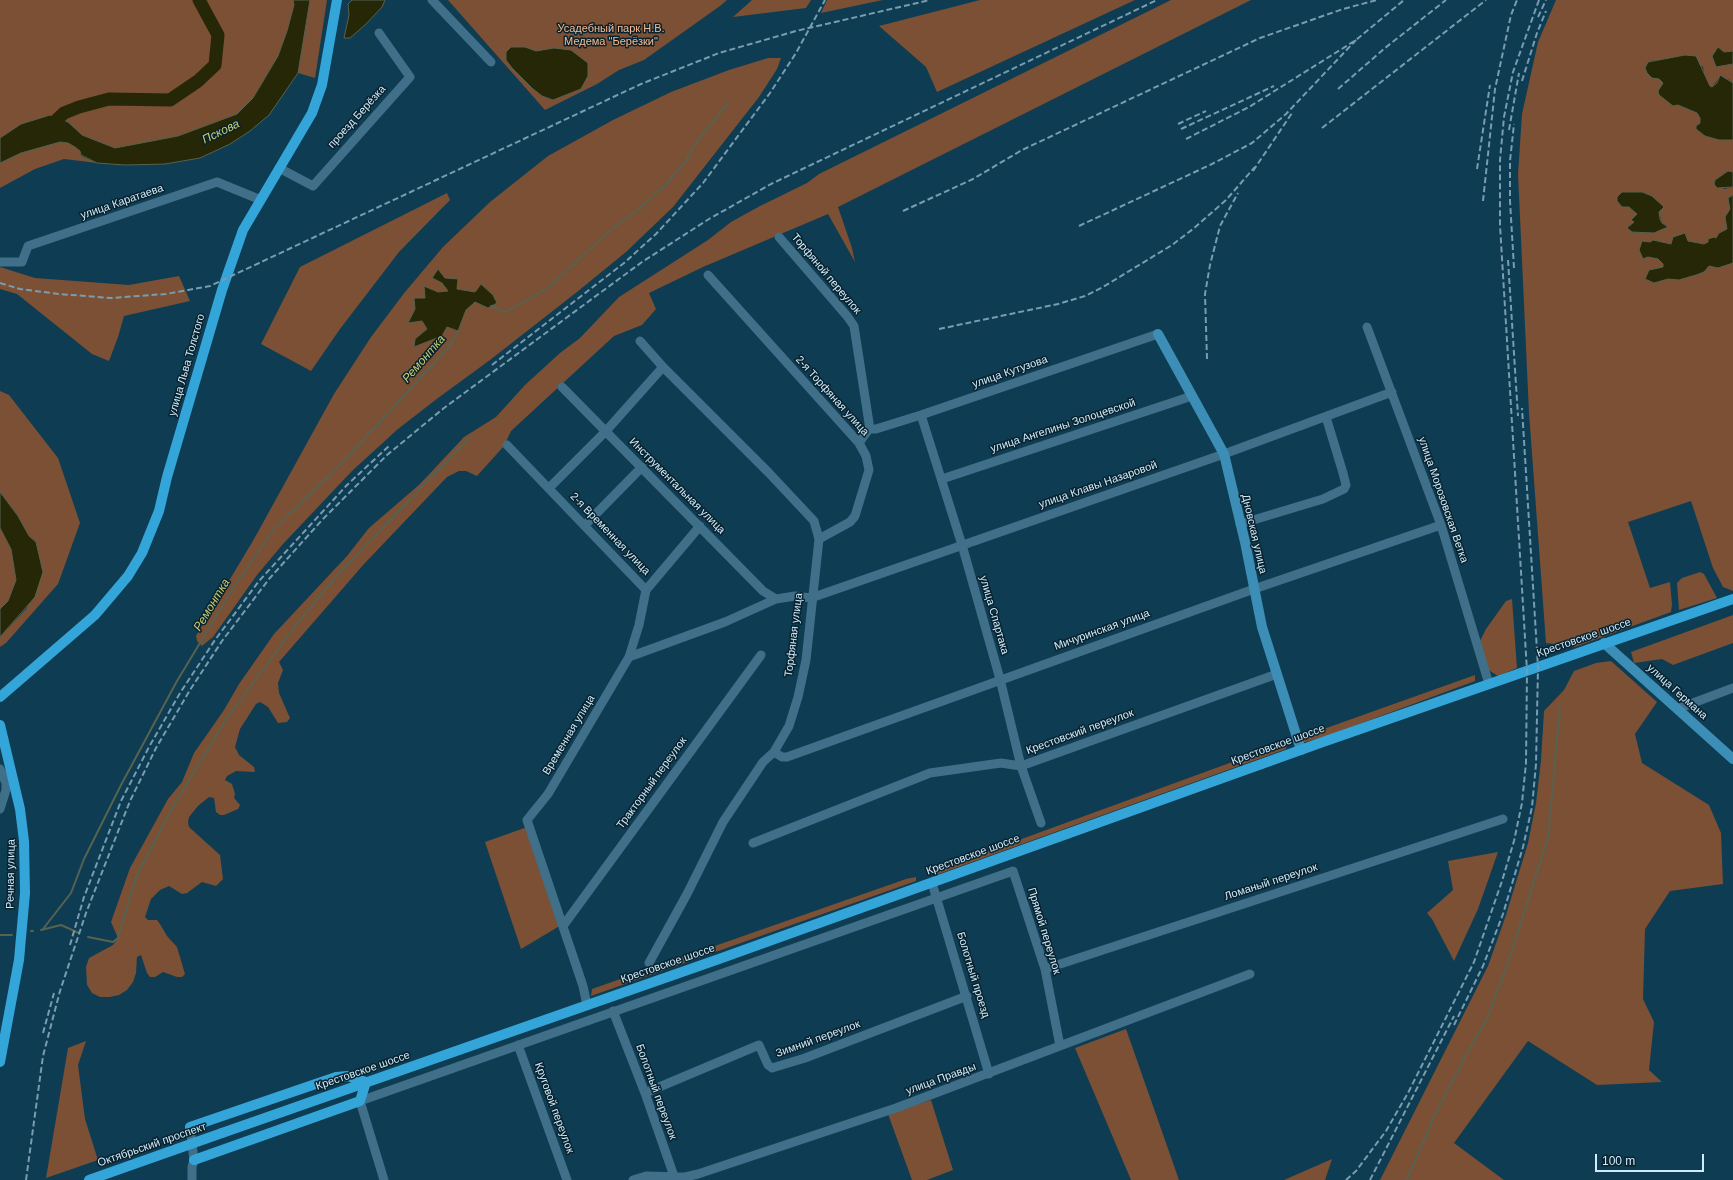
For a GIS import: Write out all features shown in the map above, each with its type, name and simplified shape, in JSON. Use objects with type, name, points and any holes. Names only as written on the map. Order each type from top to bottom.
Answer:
[{"type":"main road","name":"улица Льва Толстого","points":[[0,697],[95,615],[128,576],[142,553],[159,511],[167,477],[222,290],[243,230],[312,113],[322,85],[337,0]]},
{"type":"main road","name":"Крестовское шоссе","points":[[222,1133],[932,883],[1301,750],[1733,599]]},
{"type":"main road","name":"Речная улица","points":[[0,725],[20,809],[24,841],[25,893],[18,960],[0,1062]]},
{"type":"main road","points":[[0,748],[8,758]]},
{"type":"main road","points":[[190,1127],[336,1077],[348,1076],[366,1082],[360,1101],[194,1160]]},
{"type":"main road","name":"Октябрьский проспект","points":[[89,1180],[222,1133]]},
{"type":"street","points":[[432,0],[492,62]]},
{"type":"street","name":"проезд Берёзка","points":[[279,168],[313,186],[410,77],[379,33]]},
{"type":"street","name":"улица Каратаева","points":[[0,262],[22,262],[28,246],[217,182],[261,200]]},
{"type":"street","name":"Торфяной переулок","points":[[779,237],[854,326],[869,429]]},
{"type":"street","name":"2-я Торфяная улица","points":[[708,274],[859,443],[866,456],[869,470],[856,516],[850,522],[818,539]]},
{"type":"street","name":"улица Морозовская Ветка","points":[[1367,327],[1441,525],[1489,684]]},
{"type":"street","name":"улица Кутузова","points":[[869,429],[876,430],[1158,334]]},
{"type":"street","name":"Дновская улица","points":[[1158,334],[1224,454],[1262,627],[1301,750]]},
{"type":"street","name":"Торфяная улица","points":[[640,341],[663,367],[769,473],[814,521],[818,539],[806,660],[798,697],[789,726],[774,752],[763,762],[723,822],[688,894],[649,963]]},
{"type":"street","points":[[549,488],[606,431],[663,367]]},
{"type":"street","name":"Инструментальная улица","points":[[562,387],[763,591],[776,599]]},
{"type":"street","name":"улица Клавы Назаровой","points":[[811,598],[1224,454],[1392,392]]},
{"type":"street","name":"улица Ангелины Золоцевской","points":[[942,479],[1192,396]]},
{"type":"street","name":"улица Спартака","points":[[921,415],[962,545],[1000,679],[1021,766],[1041,823]]},
{"type":"street","points":[[1240,524],[1323,499],[1344,489],[1346,485],[1326,416]]},
{"type":"street","points":[[859,443],[869,429]]},
{"type":"street","name":"2-я Временная улица","points":[[507,445],[646,590],[639,625],[629,657]]},
{"type":"street","points":[[585,526],[642,467]]},
{"type":"street","name":"Мичуринская улица","points":[[774,752],[782,757],[788,757],[1000,679],[1254,589],[1441,525]]},
{"type":"street","points":[[646,590],[700,526]]},
{"type":"street","points":[[629,657],[725,622],[776,599],[795,596],[811,598]]},
{"type":"street","name":"улица Германа","points":[[1604,643],[1733,759]]},
{"type":"street","name":"Тракторный переулок","points":[[563,926],[761,655]]},
{"type":"street","name":"Временная улица","points":[[587,1005],[583,986],[527,820],[548,794],[629,657]]},
{"type":"street","name":"Крестовский переулок","points":[[753,843],[930,773],[1001,763],[1021,766],[1277,674]]},
{"type":"street","points":[[1677,709],[1733,688]]},
{"type":"street","points":[[0,769],[6,783],[6,790],[0,809]]},
{"type":"street","name":"Ломаный переулок","points":[[1045,969],[1503,819]]},
{"type":"street","name":"Прямой переулок","points":[[937,898],[1013,871],[1045,969],[1060,1046]]},
{"type":"street","name":"Болотный проезд","points":[[932,883],[967,996],[989,1074]]},
{"type":"street","points":[[384,1180],[360,1101],[937,898]]},
{"type":"street","name":"улица Правды","points":[[633,1180],[647,1178],[674,1178],[698,1174],[896,1108],[1250,974]]},
{"type":"street","name":"Зимний переулок","points":[[645,1092],[760,1045],[768,1065],[772,1068],[805,1058],[967,996]]},
{"type":"street","name":"Болотный переулок","points":[[613,1011],[645,1092],[674,1178]]},
{"type":"street","name":"Круговой переулок","points":[[518,1045],[567,1180]]},
{"type":"street","points":[[190,1127],[194,1160],[192,1167],[192,1180]]},
{"type":"green space","points":[[0,0],[293,0],[294,5],[278,56],[253,98],[237,114],[178,136],[115,148],[82,135],[68,122],[5,135],[0,138]]},
{"type":"green space","points":[[310,0],[327,0],[315,78],[298,73]]},
{"type":"green space","name":"Усадебный парк Н.В. Медема \"Берёзки\"","points":[[448,0],[727,0],[644,60],[619,70],[597,84],[545,110]],"holes":[[[525,47],[536,51],[581,89],[553,100],[542,96],[506,60]]]},
{"type":"green space","points":[[752,0],[811,0],[806,8],[733,17]]},
{"type":"green space","points":[[827,0],[883,0],[821,13]]},
{"type":"green space","points":[[980,0],[1135,0],[937,92],[926,67],[879,26]]},
{"type":"green space","points":[[1171,0],[1251,0],[838,207],[852,248],[855,262],[828,214],[703,267],[649,293],[656,309],[642,325],[614,336],[511,431],[504,446],[477,476],[466,471],[459,471],[447,477],[364,564],[279,662],[283,670],[278,683],[279,693],[290,718],[287,722],[278,723],[268,707],[260,702],[256,704],[240,729],[235,747],[239,755],[254,767],[255,772],[236,771],[227,776],[225,780],[232,784],[235,794],[234,798],[240,805],[238,809],[224,815],[220,815],[216,812],[214,798],[209,797],[198,806],[189,817],[189,827],[220,855],[223,879],[216,886],[202,882],[187,893],[182,894],[169,886],[160,890],[151,899],[145,917],[148,920],[157,920],[167,936],[177,947],[185,974],[182,977],[177,977],[163,972],[155,977],[150,977],[147,973],[141,955],[137,957],[136,973],[133,982],[127,990],[119,995],[110,997],[100,997],[92,993],[87,985],[86,967],[89,958],[113,945],[118,938],[111,922],[130,868],[168,799],[182,782],[194,753],[224,710],[239,684],[274,634],[347,556],[369,528],[420,484],[464,437],[496,417],[525,385],[560,353],[580,338],[619,297],[708,240],[731,222],[807,183],[819,174]]},
{"type":"green space","points":[[1556,0],[1733,0],[1733,51],[1724,52],[1718,47],[1716,50],[1716,67],[1733,64],[1733,83],[1728,79],[1719,78],[1712,87],[1710,86],[1705,79],[1703,67],[1685,55],[1671,59],[1650,61],[1663,83],[1673,106],[1678,105],[1697,113],[1700,117],[1700,123],[1696,129],[1705,136],[1719,140],[1733,140],[1733,172],[1728,171],[1715,180],[1724,189],[1733,187],[1733,195],[1728,198],[1730,209],[1725,217],[1727,229],[1716,238],[1704,244],[1688,241],[1685,234],[1671,244],[1653,240],[1648,257],[1658,259],[1663,264],[1663,267],[1649,270],[1645,279],[1654,283],[1668,279],[1679,280],[1704,272],[1709,266],[1718,268],[1733,263],[1733,591],[1723,587],[1713,568],[1691,501],[1628,522],[1650,588],[1670,582],[1672,604],[1671,612],[1575,647],[1546,643],[1529,413],[1518,174],[1522,114],[1538,42]],"holes":[[[1622,192],[1642,192],[1652,196],[1663,207],[1659,212],[1662,223],[1666,225],[1654,233],[1632,232],[1628,226],[1634,222],[1633,218],[1637,214],[1629,207]]]},
{"type":"green space","points":[[768,58],[781,58],[777,69],[759,97],[673,207],[626,252],[490,360],[398,429],[352,471],[283,544],[257,575],[213,637],[202,646],[197,641],[196,636],[254,539],[334,394],[371,337],[405,292],[443,247],[490,202],[548,156],[613,120],[671,92],[729,70]],"holes":[[[442,283],[457,289],[476,292],[481,284],[488,308],[475,302],[466,310],[458,331],[447,327],[415,347],[415,339],[427,329],[422,321],[409,322],[415,309],[425,298],[438,292],[448,291]]]},
{"type":"green space","points":[[60,142],[68,143],[80,151],[81,156],[97,163],[64,159],[35,169],[0,188],[0,163],[21,153]]},
{"type":"green space","points":[[447,193],[450,200],[399,252],[340,329],[311,371],[261,344],[300,267]]},
{"type":"green space","points":[[0,267],[35,278],[129,285],[179,276],[190,301],[124,316],[109,361],[92,354],[17,294],[0,289]]},
{"type":"green space","points":[[0,391],[9,395],[58,458],[80,523],[58,584],[6,643],[0,647],[0,637],[27,608],[36,542],[29,536],[18,516],[0,492]]},
{"type":"green space","points":[[0,528],[11,549],[16,580],[8,601],[0,609]]},
{"type":"green space","points":[[1700,572],[1704,574],[1717,598],[1679,610],[1677,583],[1682,578]]},
{"type":"green space","points":[[1512,599],[1517,668],[1498,676],[1487,669],[1479,643],[1486,629],[1506,601]]},
{"type":"green space","points":[[1733,615],[1733,643],[1673,665],[1662,659],[1634,663],[1631,652]]},
{"type":"green space","points":[[1611,661],[1657,702],[1635,734],[1642,763],[1709,805],[1721,833],[1723,884],[1670,891],[1645,929],[1643,999],[1654,1022],[1649,1070],[1662,1082],[1597,1085],[1528,1041],[1454,1143],[1504,1180],[1380,1180],[1488,966],[1506,915],[1528,843],[1536,803],[1541,760],[1544,711],[1564,690],[1574,671],[1596,663]]},
{"type":"green space","points":[[1475,675],[1475,681],[1327,736],[1302,743],[1304,736]]},
{"type":"green space","points":[[1287,742],[1286,749],[936,875],[934,871]]},
{"type":"green space","points":[[530,826],[563,924],[521,949],[485,842]]},
{"type":"green space","points":[[1498,852],[1478,909],[1454,961],[1432,919],[1427,913],[1453,890],[1448,861]]},
{"type":"green space","points":[[916,877],[916,881],[591,996],[592,989],[906,879]]},
{"type":"green space","points":[[1126,1029],[1179,1180],[1131,1180],[1075,1048]]},
{"type":"green space","points":[[86,1041],[78,1065],[85,1119],[98,1160],[46,1178],[68,1048]]},
{"type":"green space","points":[[931,1100],[953,1170],[927,1180],[912,1180],[888,1114]]},
{"type":"green space","points":[[1332,1159],[1325,1180],[1284,1180]]},
{"type":"water","points":[[293,0],[310,0],[298,73],[269,115],[250,131],[230,144],[200,158],[165,164],[125,165],[97,163],[81,155],[80,151],[68,143],[60,142],[21,153],[0,163],[0,138],[21,124],[50,115],[68,122],[82,135],[115,148],[178,136],[237,114],[253,98],[278,56],[294,5]]},
{"type":"water","points":[[352,0],[385,0],[382,7],[366,24],[350,38],[344,38],[349,15],[348,4]]},
{"type":"water","points":[[511,47],[525,47],[536,51],[554,48],[571,50],[588,63],[588,76],[581,89],[553,100],[542,96],[512,68],[506,60],[506,52]]},
{"type":"water","points":[[1718,47],[1724,52],[1733,51],[1733,64],[1716,67],[1712,56]]},
{"type":"water","points":[[1685,55],[1696,56],[1710,86],[1712,87],[1717,83],[1720,75],[1733,83],[1733,140],[1719,140],[1705,136],[1696,129],[1696,126],[1700,123],[1700,118],[1697,113],[1678,105],[1673,106],[1659,95],[1658,91],[1663,83],[1659,79],[1652,78],[1647,73],[1645,68],[1648,62]]},
{"type":"water","points":[[1728,171],[1733,172],[1733,187],[1717,188],[1714,184],[1715,180]]},
{"type":"water","points":[[1622,192],[1642,192],[1652,196],[1664,207],[1659,212],[1660,219],[1662,223],[1668,227],[1654,233],[1632,232],[1627,228],[1634,222],[1631,220],[1637,214],[1629,207],[1622,207],[1617,201],[1617,197]]},
{"type":"water","points":[[1733,195],[1733,263],[1718,268],[1709,266],[1704,272],[1679,280],[1668,279],[1654,283],[1645,279],[1649,270],[1663,267],[1663,264],[1658,259],[1648,257],[1643,259],[1639,250],[1642,241],[1650,242],[1653,240],[1671,244],[1673,237],[1685,233],[1688,241],[1704,244],[1708,242],[1708,239],[1714,237],[1716,238],[1719,233],[1727,229],[1725,217],[1730,209],[1728,198]]},
{"type":"water","points":[[438,269],[445,278],[458,279],[457,289],[475,292],[481,284],[493,295],[497,303],[488,308],[475,302],[466,310],[458,331],[447,327],[442,336],[414,347],[415,339],[427,329],[422,321],[408,323],[415,309],[414,298],[425,298],[424,286],[438,292],[448,291],[442,283],[432,278]]},
{"type":"water","points":[[0,492],[18,516],[29,536],[36,542],[43,572],[35,597],[0,637],[0,609],[8,601],[16,580],[11,549],[0,528]]},
{"type":"waterway","name":"Пскова","points":[[46,130],[64,113],[79,107],[109,99],[170,100],[198,81],[215,65],[218,35],[199,0]]},
{"type":"waterway","points":[[491,306],[506,312],[549,287],[608,232],[640,208],[667,183],[686,161],[695,144],[729,102]]},
{"type":"waterway","name":"Ремонтка","points":[[43,929],[71,893],[84,859],[121,785],[177,681],[235,585],[275,528],[341,464],[449,347],[458,331]]},
{"type":"waterway","points":[[88,937],[113,942],[118,938],[136,877],[171,810],[227,718],[299,621],[341,571],[470,437]]},
{"type":"waterway","points":[[1407,1180],[1432,1121],[1467,1053],[1488,1017],[1511,953],[1548,838],[1560,707]]},
{"type":"waterway","points":[[41,930],[61,925],[79,933]]},
{"type":"waterway","name":"Ремонтка","points":[[0,935],[12,935]]},
{"type":"railway","points":[[492,365],[624,263],[656,234],[703,183],[770,93],[796,53],[825,0]]},
{"type":"railway","points":[[0,283],[20,289],[111,298],[166,294],[210,286],[641,84],[719,53],[796,31],[930,0]]},
{"type":"railway","points":[[26,1180],[43,1056],[60,991],[86,913],[130,801],[156,748],[190,690],[222,641],[269,579],[323,519],[387,455],[444,408],[642,262],[709,219],[771,184],[1157,0]]},
{"type":"railway","points":[[903,211],[973,179],[1022,150],[1260,38],[1343,9],[1377,0]]},
{"type":"railway","points":[[1186,139],[1249,107],[1356,40],[1404,0]]},
{"type":"railway","points":[[1338,89],[1385,48],[1446,0]]},
{"type":"railway","points":[[1322,128],[1486,0]]},
{"type":"railway","points":[[1483,201],[1495,89],[1511,15],[1517,0]]},
{"type":"railway","points":[[1346,1180],[1356,1171],[1386,1131],[1408,1093],[1474,962],[1502,881],[1514,841],[1522,803],[1526,763],[1527,671],[1500,225],[1500,160],[1504,117],[1513,72],[1539,0]]},
{"type":"railway","points":[[1538,17],[1546,0]]},
{"type":"railway","points":[[1522,81],[1537,33],[1546,11]]},
{"type":"railway","points":[[1079,226],[1212,164],[1252,143],[1286,114],[1356,40]]},
{"type":"railway","points":[[1509,130],[1519,73]]},
{"type":"railway","points":[[1477,169],[1490,85]]},
{"type":"railway","points":[[1181,129],[1274,86]]},
{"type":"railway","points":[[1178,124],[1206,111]]},
{"type":"railway","points":[[1253,171],[1292,113]]},
{"type":"railway","points":[[1514,124],[1510,161],[1510,201],[1514,268]]},
{"type":"railway","points":[[939,329],[1058,304],[1085,296],[1103,287],[1172,245],[1193,229],[1226,200],[1255,167]]},
{"type":"railway","points":[[1207,359],[1205,294],[1210,265],[1220,226],[1238,193]]},
{"type":"railway","points":[[1508,260],[1518,416]]},
{"type":"railway","points":[[1454,1025],[1483,966],[1503,914],[1523,847],[1532,807],[1536,764],[1538,667],[1522,408]]},
{"type":"railway","points":[[70,945],[84,897],[121,801],[149,747],[180,693],[215,640],[259,581],[347,485],[390,445]]},
{"type":"railway","points":[[43,1033],[54,993]]},
{"type":"railway","points":[[1370,1180],[1454,1016]]}]
